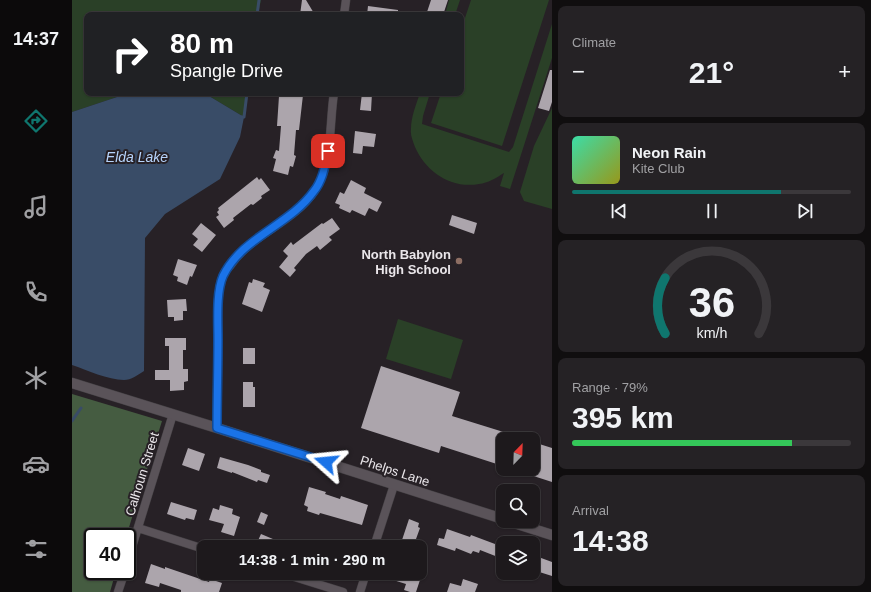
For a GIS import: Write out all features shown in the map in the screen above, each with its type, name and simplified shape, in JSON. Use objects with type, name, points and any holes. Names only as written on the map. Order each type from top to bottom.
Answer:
[{"type":"street","points":[[344,12],[346,0]]},
{"type":"street","points":[[217,428],[218,300],[223,276],[235,257],[254,241],[302,206],[315,190],[324,171],[328,151],[330,114],[333,96]]},
{"type":"street","name":"Phelps Lane","points":[[72,383],[496,517]]},
{"type":"street","name":"Calhoun Street","points":[[136,534],[173,414]]},
{"type":"street","points":[[376,540],[394,484]]},
{"type":"street","points":[[138,528],[197,547]]},
{"type":"street","points":[[530,528],[552,535]]},
{"type":"street","points":[[118,592],[122,580]]},
{"type":"street","points":[[304,580],[343,592]]},
{"type":"street","points":[[360,592],[364,580]]},
{"type":"green space","points":[[72,0],[261,0],[259,12],[84,12],[84,96],[120,96],[72,112]]},
{"type":"green space","points":[[449,0],[460,0],[456,12],[446,12]]},
{"type":"green space","points":[[471,0],[549,0],[502,146],[431,123],[440,96],[464,96],[464,21]]},
{"type":"green space","points":[[552,24],[552,58],[510,189],[500,186],[504,173],[486,183],[469,185],[459,184],[441,177],[426,164],[415,147],[411,134],[411,124],[419,96],[429,96],[422,124],[509,152],[513,147]]},
{"type":"green space","points":[[209,96],[247,96],[244,117]]},
{"type":"green space","points":[[552,108],[552,209],[524,201],[520,192],[534,146]]},
{"type":"green space","points":[[398,319],[463,340],[451,379],[386,359]]},
{"type":"green space","points":[[72,394],[162,421],[129,528],[84,528],[84,580],[113,580],[110,592],[72,592]]},
{"type":"water","name":"Elda Lake","points":[[120,96],[209,96],[244,117],[240,137],[220,179],[165,214],[145,238],[144,371],[127,380],[104,377],[72,365],[72,112]]},
{"type":"building","points":[[302,0],[306,0],[313,12],[300,12]]},
{"type":"building","points":[[431,0],[448,0],[444,12],[427,12]]},
{"type":"building","points":[[368,6],[398,10],[398,12],[367,12]]},
{"type":"building","points":[[550,70],[552,70],[552,102],[549,111],[538,108]]},
{"type":"building","points":[[279,96],[303,96],[299,130],[296,130],[294,155],[296,156],[293,167],[290,166],[288,175],[273,171],[276,159],[273,158],[276,150],[279,151],[281,126],[277,126]]},
{"type":"building","points":[[362,96],[372,96],[371,111],[360,110]]},
{"type":"building","points":[[355,131],[376,134],[374,147],[363,146],[362,154],[353,153]]},
{"type":"building","points":[[257,177],[259,180],[261,178],[270,190],[261,196],[262,198],[253,205],[251,204],[233,218],[234,220],[224,228],[216,217],[219,215],[217,212],[219,210],[218,208]]},
{"type":"building","points":[[351,180],[366,188],[364,193],[382,202],[377,212],[369,208],[365,216],[352,210],[350,213],[339,208],[340,205],[335,203],[340,192],[344,194]]},
{"type":"building","points":[[452,215],[477,223],[474,234],[449,225]]},
{"type":"building","points":[[332,218],[340,229],[329,237],[332,240],[320,250],[317,246],[306,254],[294,268],[296,270],[290,277],[279,267],[288,256],[283,251],[291,242],[293,245],[322,223],[323,224]]},
{"type":"building","points":[[201,223],[216,235],[202,252],[193,245],[198,239],[192,234]]},
{"type":"building","points":[[178,259],[197,265],[192,277],[190,276],[187,285],[177,281],[178,277],[173,275]]},
{"type":"building","points":[[253,279],[265,283],[263,287],[270,290],[262,312],[242,304],[249,282],[252,283]]},
{"type":"building","points":[[186,299],[187,311],[183,311],[183,320],[174,321],[174,317],[168,317],[167,300]]},
{"type":"building","points":[[165,338],[186,338],[186,350],[183,350],[183,369],[188,369],[188,381],[184,382],[184,390],[170,391],[170,380],[155,380],[155,370],[169,370],[169,346],[165,346]]},
{"type":"building","points":[[243,348],[255,348],[255,364],[243,364]]},
{"type":"building","points":[[381,366],[460,392],[452,416],[504,432],[496,432],[496,464],[441,446],[439,453],[361,428]]},
{"type":"building","points":[[243,382],[253,382],[253,387],[255,387],[255,407],[243,407]]},
{"type":"building","points":[[540,444],[552,448],[552,482],[533,476],[540,476]]},
{"type":"building","points":[[188,448],[205,454],[199,471],[182,465]]},
{"type":"building","points":[[220,457],[261,470],[261,472],[270,475],[267,483],[258,480],[257,482],[217,468]]},
{"type":"building","points":[[309,487],[326,492],[325,494],[340,499],[341,496],[368,505],[362,525],[320,513],[319,515],[307,511],[308,507],[304,505]]},
{"type":"building","points":[[171,502],[197,510],[194,520],[186,518],[185,520],[167,514]]},
{"type":"building","points":[[220,505],[233,509],[232,514],[240,517],[234,536],[221,532],[224,524],[209,520],[213,508],[219,510]]},
{"type":"building","points":[[261,512],[268,515],[264,525],[257,522]]},
{"type":"building","points":[[409,519],[419,523],[418,527],[420,528],[417,540],[402,540]]},
{"type":"building","points":[[447,529],[470,537],[471,535],[496,544],[496,556],[480,550],[479,553],[473,551],[471,554],[456,548],[455,551],[437,545],[439,538],[444,539]]},
{"type":"building","points":[[261,534],[275,540],[258,540]]},
{"type":"building","points":[[540,558],[552,562],[552,576],[540,572]]},
{"type":"building","points":[[151,564],[197,578],[197,580],[209,582],[210,580],[213,580],[222,583],[219,592],[181,592],[181,590],[160,583],[159,587],[145,583]]},
{"type":"building","points":[[463,579],[478,584],[475,592],[447,592],[450,583],[461,586]]},
{"type":"building","points":[[393,580],[420,580],[416,592],[404,590],[406,584]]},
{"type":"waterway","points":[[257,12],[259,0]]},
{"type":"waterway","points":[[241,117],[244,117],[247,96]]},
{"type":"waterway","points":[[72,421],[81,408]]},
{"type":"place","name":"North Babylon High School","points":[[459,261]]},
{"type":"route","points":[[326,462],[217,428],[218,300],[223,276],[235,257],[254,241],[302,206],[315,190],[324,171],[328,151]]}]
